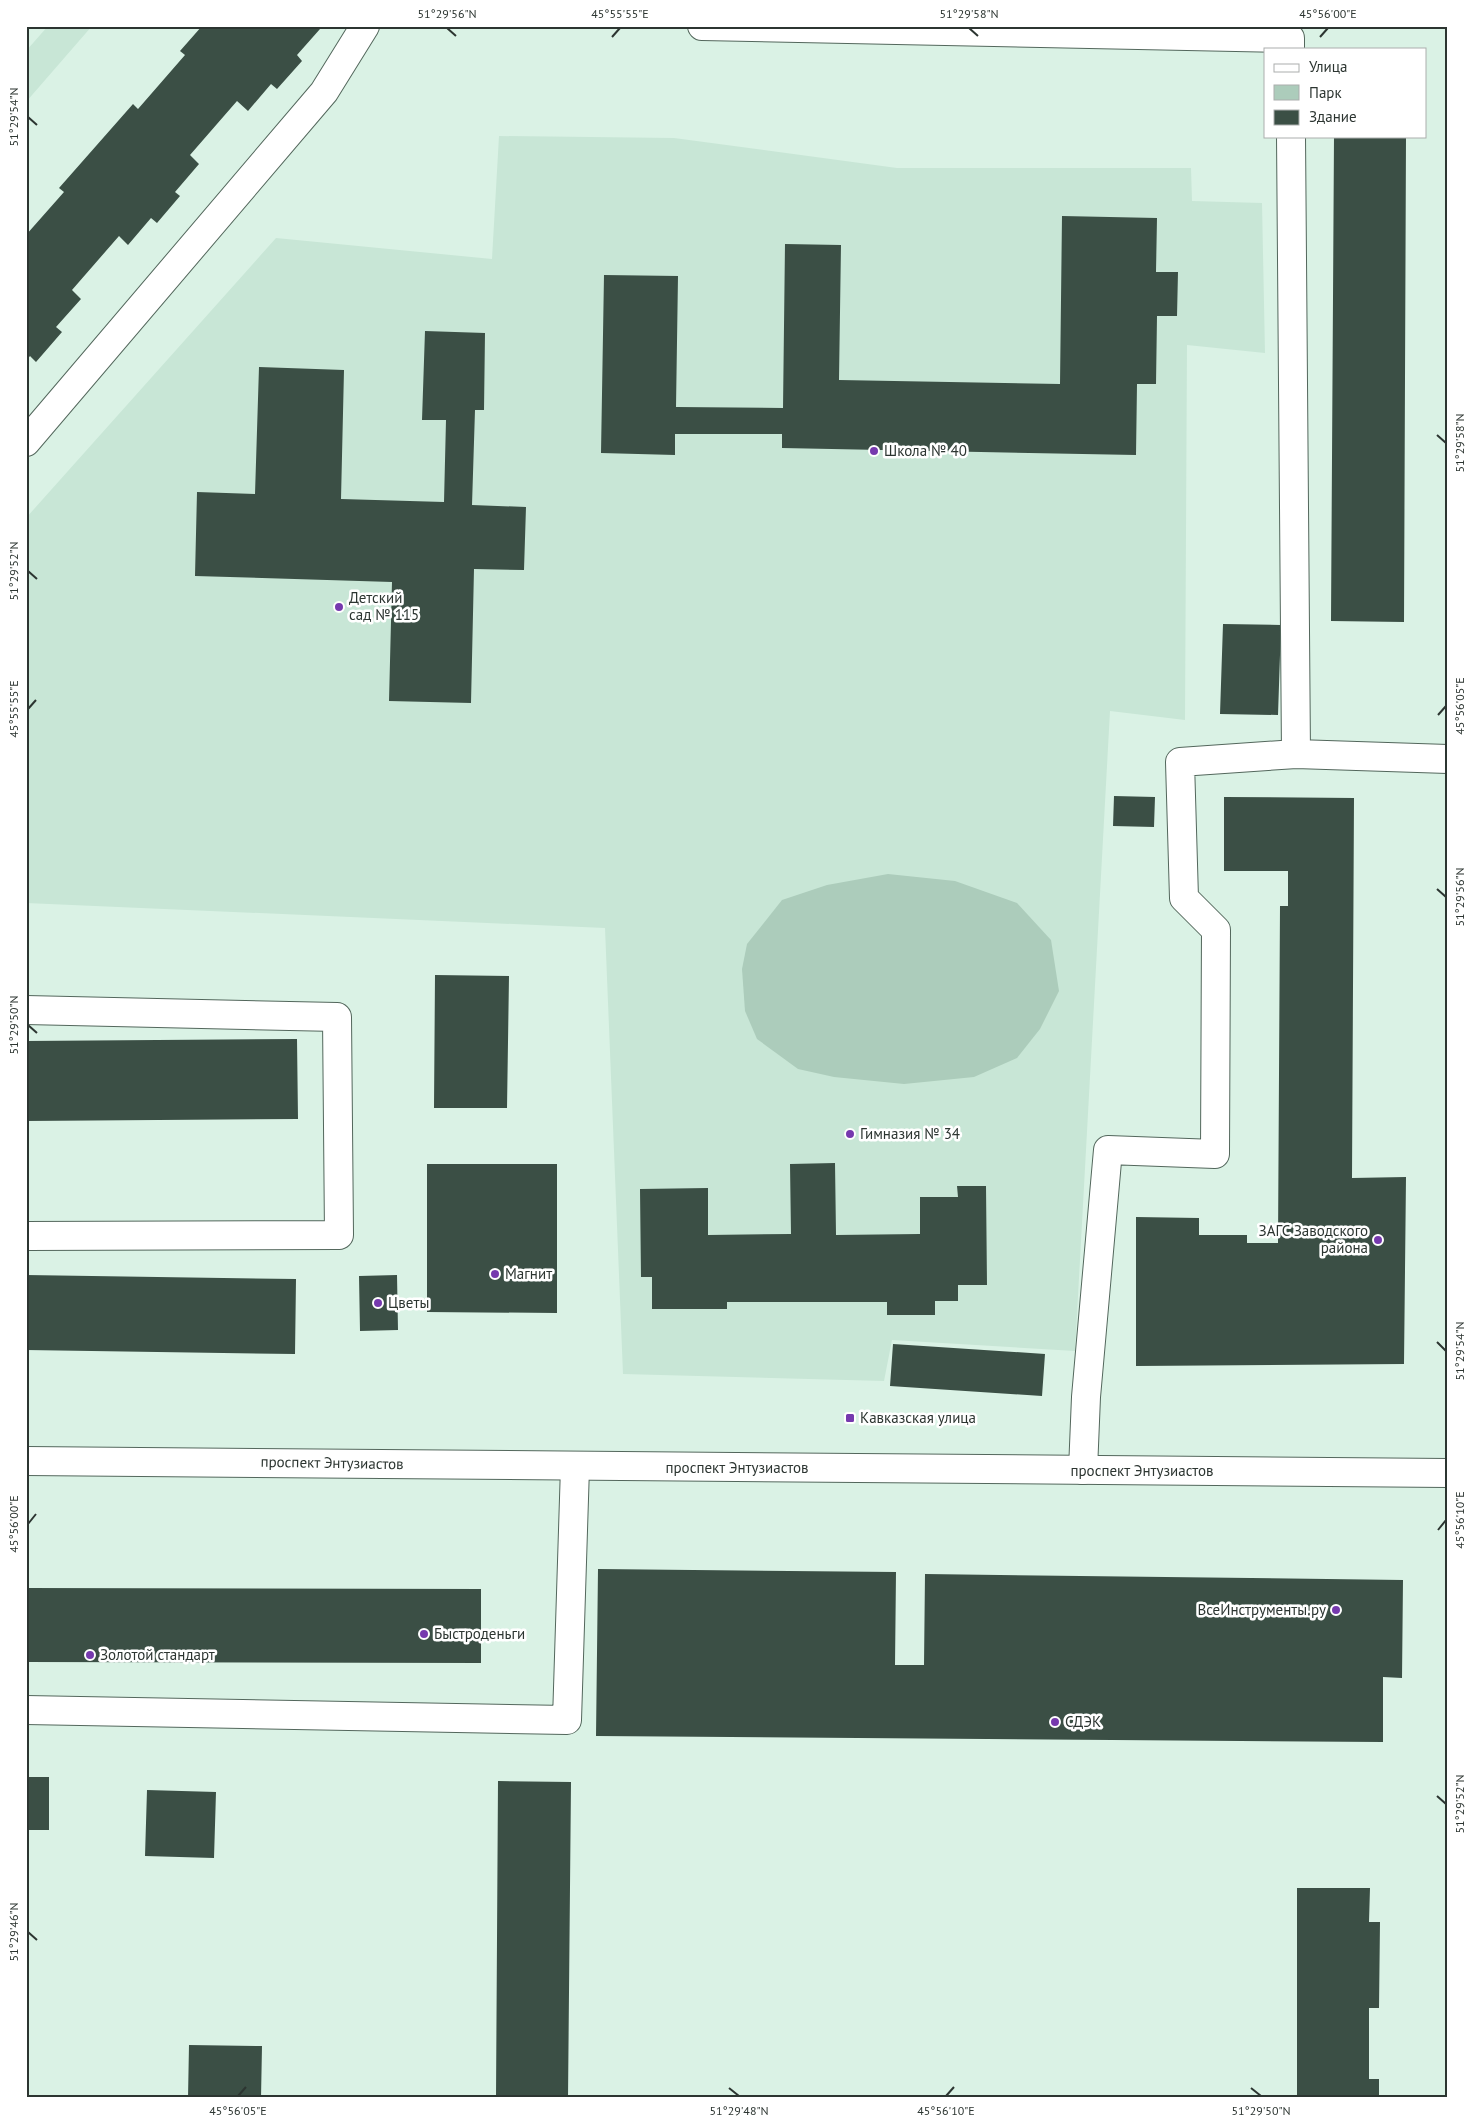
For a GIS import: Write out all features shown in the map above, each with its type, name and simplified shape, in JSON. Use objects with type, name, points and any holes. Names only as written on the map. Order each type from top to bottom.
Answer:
[{"type":"main road","points":[[26,442],[324,92],[365,26]]},
{"type":"main road","points":[[702,26],[1290,38],[1290,48]]},
{"type":"main road","points":[[1291,138],[1296,754]]},
{"type":"main road","points":[[1083,1470],[1086,1397],[1108,1150],[1215,1154],[1216,930],[1184,898],[1180,762],[1296,754],[1448,759]]},
{"type":"main road","points":[[26,1010],[337,1017],[339,1235],[26,1236]]},
{"type":"main road","name":"проспект Энтузиастов","points":[[26,1461],[1448,1473]]},
{"type":"main road","points":[[26,1710],[567,1720],[575,1467]]},
{"type":"shaded area","points":[[48,26],[92,26],[26,102],[26,51]]},
{"type":"shaded area","points":[[499,136],[674,138],[897,168],[1191,168],[1192,201],[1262,203],[1265,353],[1187,345],[1185,720],[1110,711],[1075,1351],[892,1340],[884,1381],[623,1374],[605,928],[26,903],[26,518],[276,238],[492,259]]},
{"type":"green space","points":[[888,874],[955,881],[1017,903],[1051,940],[1059,991],[1040,1029],[1017,1058],[974,1077],[904,1084],[834,1077],[798,1069],[757,1039],[745,1011],[742,969],[747,944],[782,900],[827,885]]},
{"type":"building","points":[[202,26],[317,26],[320,29],[297,55],[302,61],[277,89],[271,84],[248,111],[237,101],[190,155],[199,164],[175,192],[180,196],[157,223],[151,218],[128,245],[119,236],[72,290],[81,299],[56,327],[62,332],[36,362],[30,356],[26,361],[26,235],[64,192],[59,188],[133,104],[138,109],[185,55],[180,51]]},
{"type":"building","points":[[1334,138],[1406,138],[1404,622],[1331,621]]},
{"type":"building","points":[[1062,216],[1157,218],[1156,272],[1178,272],[1177,316],[1157,316],[1156,384],[1137,384],[1136,455],[782,448],[782,434],[675,434],[675,455],[601,453],[604,275],[678,276],[676,407],[783,408],[785,244],[841,245],[839,380],[1060,384]]},
{"type":"building","points":[[425,331],[485,333],[484,410],[475,410],[472,505],[526,507],[524,570],[474,569],[471,703],[389,701],[392,582],[195,576],[197,492],[255,494],[259,367],[344,370],[341,499],[444,502],[446,420],[422,420]]},
{"type":"building","points":[[1223,624],[1281,625],[1278,715],[1220,714]]},
{"type":"building","points":[[1114,796],[1155,797],[1154,827],[1113,826]]},
{"type":"building","points":[[1224,797],[1354,798],[1352,1178],[1406,1177],[1404,1364],[1136,1366],[1136,1217],[1199,1218],[1199,1235],[1247,1235],[1247,1243],[1278,1243],[1280,906],[1288,906],[1288,871],[1224,871]]},
{"type":"building","points":[[435,975],[509,976],[507,1108],[434,1108]]},
{"type":"building","points":[[297,1039],[298,1119],[26,1121],[26,1041]]},
{"type":"building","points":[[835,1163],[836,1235],[920,1234],[920,1197],[958,1197],[957,1186],[986,1186],[987,1285],[958,1285],[958,1301],[935,1301],[935,1315],[887,1315],[887,1302],[727,1302],[727,1309],[652,1309],[652,1277],[641,1277],[640,1189],[708,1188],[708,1235],[791,1234],[790,1164]]},
{"type":"building","points":[[427,1164],[557,1164],[557,1313],[427,1312]]},
{"type":"building","points":[[26,1275],[296,1279],[295,1354],[26,1350]]},
{"type":"building","name":"Цветы","points":[[397,1275],[398,1330],[360,1331],[359,1276]]},
{"type":"building","points":[[893,1344],[1045,1354],[1042,1396],[890,1386]]},
{"type":"building","points":[[598,1569],[896,1572],[895,1665],[924,1665],[925,1574],[1403,1580],[1402,1678],[1383,1677],[1383,1742],[596,1736]]},
{"type":"building","points":[[26,1588],[481,1589],[481,1663],[26,1662]]},
{"type":"building","points":[[26,1777],[49,1777],[49,1830],[26,1830]]},
{"type":"building","points":[[498,1781],[571,1782],[568,2098],[496,2098]]},
{"type":"building","points":[[147,1790],[216,1792],[214,1858],[145,1856]]},
{"type":"building","points":[[1297,1888],[1370,1888],[1369,1922],[1380,1922],[1379,2008],[1369,2008],[1369,2079],[1379,2079],[1379,2098],[1297,2098]]},
{"type":"building","points":[[189,2045],[262,2046],[261,2098],[188,2098]]},
{"type":"place","name":"Школа № 40","points":[[874,451]]},
{"type":"place","name":"Детский сад № 115","points":[[339,607]]},
{"type":"place","name":"Гимназия № 34","points":[[850,1134]]},
{"type":"place","name":"ЗАГС Заводского района","points":[[1378,1240]]},
{"type":"place","name":"Магнит","points":[[495,1274]]},
{"type":"place","name":"Цветы","points":[[378,1303]]},
{"type":"place","name":"Кавказская улица","points":[[850,1418]]},
{"type":"place","name":"ВсеИнструменты.ру","points":[[1336,1610]]},
{"type":"place","name":"Быстроденьги","points":[[424,1634]]},
{"type":"place","name":"Золотой стандарт","points":[[90,1655]]},
{"type":"place","name":"СДЭК","points":[[1055,1722]]}]
